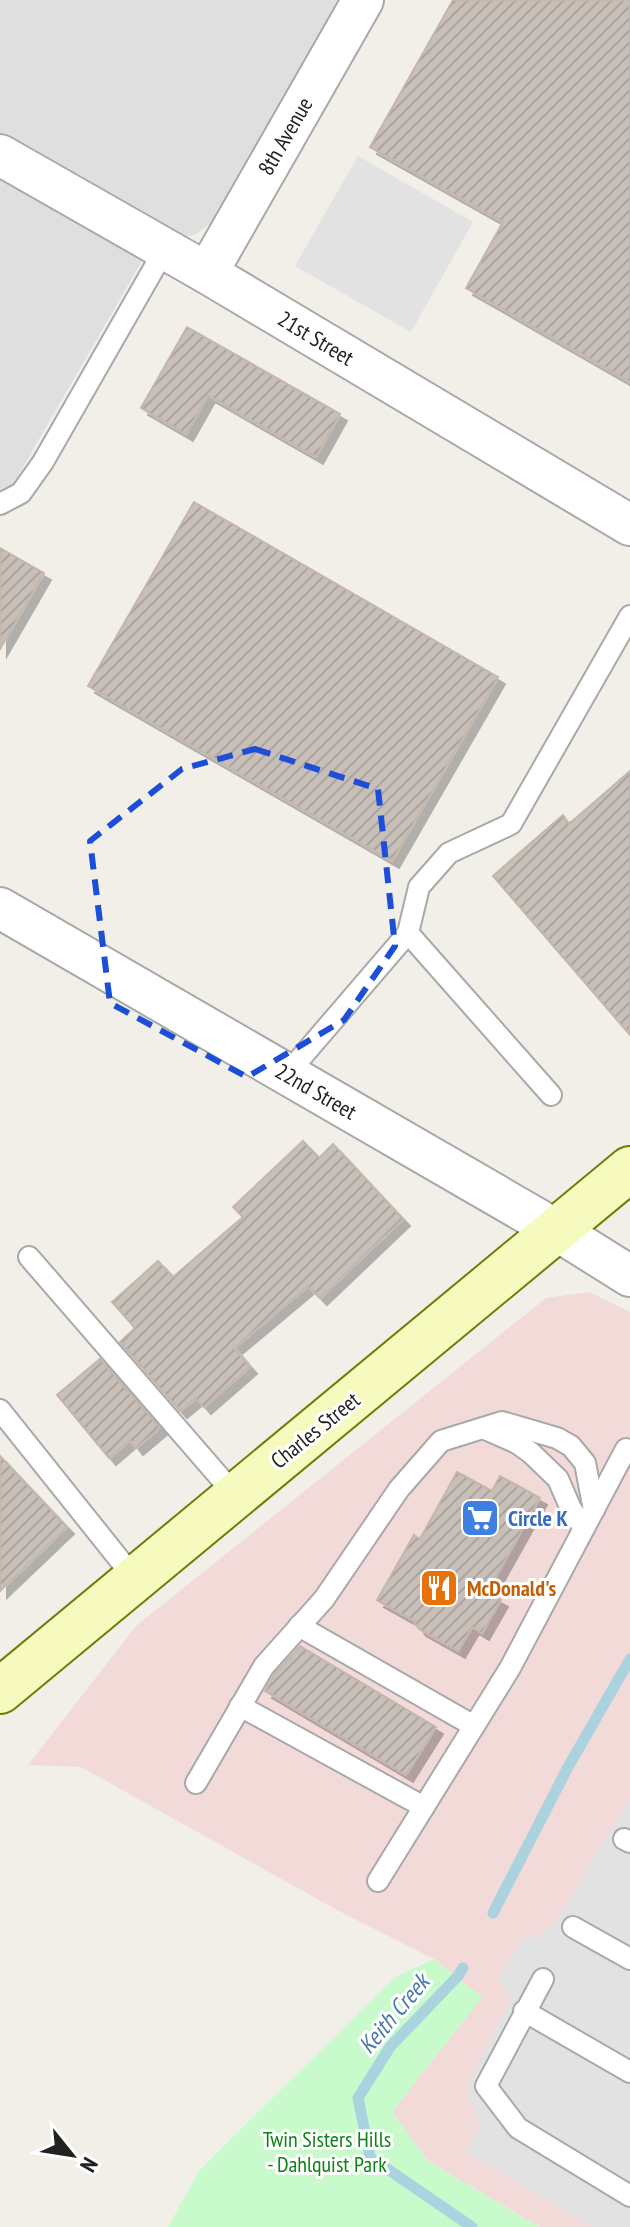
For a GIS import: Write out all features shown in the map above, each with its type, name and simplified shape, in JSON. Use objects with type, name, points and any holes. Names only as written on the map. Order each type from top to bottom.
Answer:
[{"type":"main road","name":"Charles Street","points":[[7,1674],[135,1579],[630,1169]]},
{"type":"street","name":"8th Avenue","points":[[207,273],[363,0]]},
{"type":"street","name":"21st Street","points":[[0,155],[207,273],[630,525]]},
{"type":"street","name":"22nd Street","points":[[0,908],[558,1231],[630,1276]]},
{"type":"lane","points":[[0,504],[21,493],[43,462],[165,249]]},
{"type":"lane","points":[[287,1074],[408,933],[419,887],[449,853],[511,824],[630,616]]},
{"type":"lane","points":[[408,933],[551,1095]]},
{"type":"lane","points":[[29,1257],[236,1496]]},
{"type":"lane","points":[[0,1410],[135,1579]]},
{"type":"lane","points":[[196,1783],[264,1666],[324,1599],[399,1489],[441,1441],[502,1422],[537,1431],[571,1446],[585,1463],[589,1519]]},
{"type":"lane","points":[[483,1428],[531,1453],[558,1479],[571,1509],[589,1519]]},
{"type":"lane","points":[[378,1881],[510,1668],[626,1449]]},
{"type":"lane","points":[[299,1626],[474,1726]]},
{"type":"lane","points":[[240,1706],[424,1807]]},
{"type":"lane","points":[[573,1927],[630,1959]]},
{"type":"lane","points":[[543,1979],[486,2086],[518,2128],[630,2196]]},
{"type":"lane","points":[[524,2011],[630,2072]]},
{"type":"highlighted area","points":[[255,749],[378,789],[395,946],[344,1020],[247,1077],[110,1003],[90,841],[182,769]]},
{"type":"shaded area","points":[[0,0],[340,0],[213,221],[195,235],[178,237],[161,228],[12,486],[0,491]]},
{"type":"shaded area","points":[[358,156],[473,222],[411,332],[295,266]]},
{"type":"shaded area","points":[[589,1292],[630,1312],[630,2227],[540,2227],[428,2161],[392,2112],[482,1997],[434,1959],[337,1910],[81,1767],[28,1765],[136,1626],[546,1298]]},
{"type":"shaded area","points":[[630,1798],[630,2227],[592,2227],[465,2152],[481,2126],[470,2098],[470,2078],[511,1999],[506,1988],[497,1980],[522,1940],[541,1935],[557,1920]]},
{"type":"green space","name":"Twin Sisters Hills - Dahlquist Park","points":[[434,1959],[482,1997],[392,2112],[428,2161],[539,2227],[168,2227],[199,2171],[395,1977]]},
{"type":"building","points":[[453,0],[630,0],[630,382],[466,288],[503,222],[370,147]]},
{"type":"building","points":[[187,327],[340,414],[316,457],[208,395],[186,434],[141,408]]},
{"type":"building","points":[[194,502],[498,677],[392,861],[88,686]]},
{"type":"building","points":[[0,548],[44,573],[0,649]]},
{"type":"building","points":[[630,771],[630,1035],[493,876],[563,815],[569,824]]},
{"type":"building","points":[[303,1141],[319,1158],[333,1144],[403,1219],[320,1298],[308,1286],[234,1348],[250,1367],[204,1407],[196,1398],[180,1411],[120,1342],[135,1328],[112,1302],[158,1261],[173,1277],[243,1217],[233,1207]]},
{"type":"building","points":[[100,1359],[160,1428],[136,1448],[130,1440],[109,1458],[57,1395]]},
{"type":"building","points":[[0,1456],[67,1527],[0,1591]]},
{"type":"building","points":[[457,1472],[492,1491],[500,1476],[540,1498],[494,1580],[497,1582],[490,1594],[501,1600],[482,1633],[472,1627],[458,1651],[377,1600],[414,1535],[420,1539]]},
{"type":"building","points":[[300,1646],[436,1727],[406,1775],[265,1691],[276,1672]]},
{"type":"waterway","name":"Keith Creek","points":[[493,1913],[568,1767],[630,1659]]},
{"type":"waterway","name":"Keith Creek","points":[[463,1968],[390,2047],[358,2098],[370,2157],[472,2227]]},
{"type":"place","name":"Circle K","points":[[480,1518]]},
{"type":"place","name":"McDonald's","points":[[439,1588]]}]
